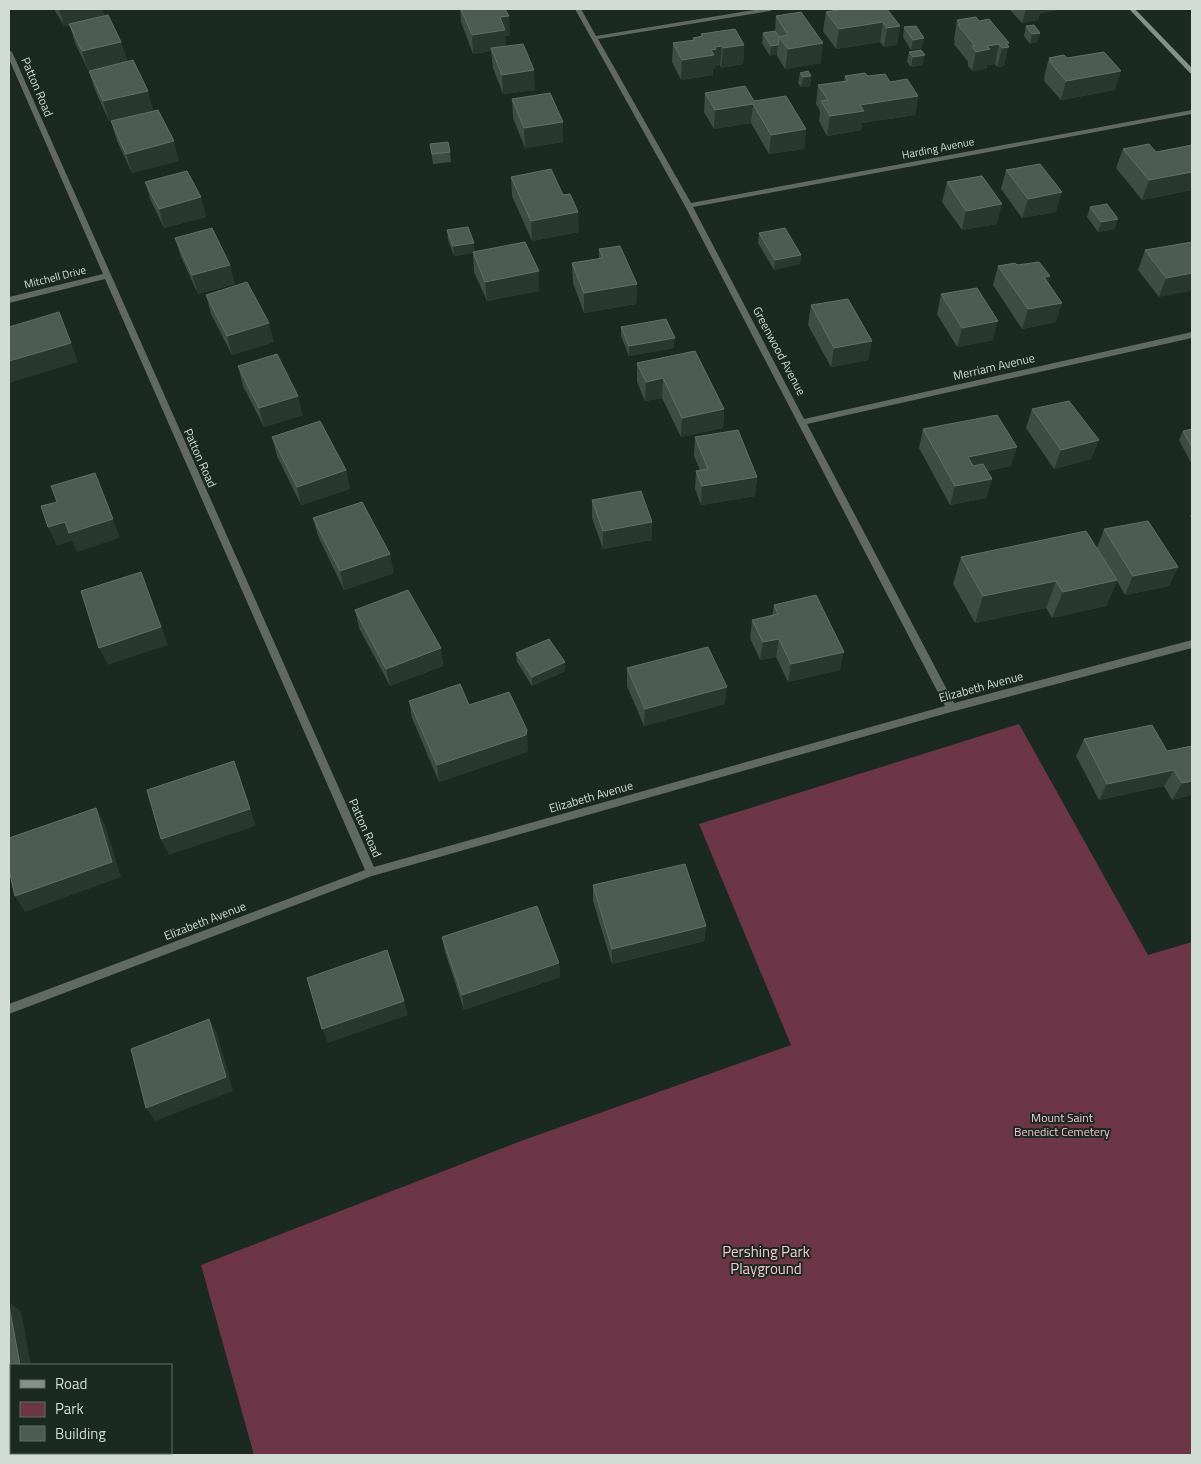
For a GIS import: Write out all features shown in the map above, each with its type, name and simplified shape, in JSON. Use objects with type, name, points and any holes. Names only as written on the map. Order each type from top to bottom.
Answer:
[{"type":"street","name":"Greenwood Avenue","points":[[578,9],[689,206],[951,708]]},
{"type":"street","points":[[595,38],[770,9]]},
{"type":"street","points":[[1132,9],[1192,72]]},
{"type":"street","name":"Patton Road","points":[[9,52],[106,276],[371,872]]},
{"type":"street","name":"Harding Avenue","points":[[689,206],[1192,112]]},
{"type":"street","name":"Mitchell Drive","points":[[9,300],[106,276]]},
{"type":"street","name":"Merriam Avenue","points":[[802,422],[1192,335]]},
{"type":"street","name":"Elizabeth Avenue","points":[[9,1009],[371,872],[951,708],[1192,644]]},
{"type":"green space","name":"Pershing Park Playground","points":[[1019,724],[1148,955],[1192,942],[1192,1455],[254,1455],[201,1265],[521,1141],[791,1045],[699,824]]},
{"type":"building","points":[[461,9],[505,9],[509,16],[500,17],[505,30],[472,35]]},
{"type":"building","points":[[843,9],[887,9],[900,26],[887,28],[883,22],[839,29],[826,12]]},
{"type":"building","points":[[801,12],[823,43],[788,49],[779,37],[788,35],[776,16]]},
{"type":"building","points":[[108,15],[121,42],[82,51],[69,24]]},
{"type":"building","points":[[976,17],[979,21],[989,19],[1009,43],[1006,43],[1009,47],[1002,48],[999,44],[987,46],[990,49],[976,52],[972,46],[975,46],[958,25],[960,24],[957,20]]},
{"type":"building","points":[[1034,25],[1040,33],[1032,34],[1026,26]]},
{"type":"building","points":[[916,26],[924,38],[913,40],[904,27]]},
{"type":"building","points":[[735,29],[744,45],[723,48],[722,46],[715,47],[716,49],[711,50],[714,55],[682,60],[673,43],[695,40],[693,38],[703,36],[701,34]]},
{"type":"building","points":[[775,31],[779,37],[778,45],[771,46],[763,33]]},
{"type":"building","points":[[523,44],[534,70],[502,75],[491,48]]},
{"type":"building","points":[[921,50],[925,55],[913,57],[909,52]]},
{"type":"building","points":[[1104,52],[1121,71],[1066,81],[1049,61],[1052,61],[1049,58],[1064,55],[1067,58]]},
{"type":"building","points":[[133,60],[148,91],[103,101],[89,71]]},
{"type":"building","points":[[808,71],[811,76],[803,77],[800,73]]},
{"type":"building","points":[[865,73],[868,76],[885,74],[890,82],[907,79],[918,96],[860,105],[864,111],[830,116],[821,101],[828,100],[818,85],[848,81],[845,76]]},
{"type":"building","points":[[745,86],[754,101],[786,96],[806,129],[771,135],[753,104],[715,110],[705,93]]},
{"type":"building","points":[[550,93],[563,122],[524,128],[512,99]]},
{"type":"building","points":[[158,110],[174,141],[126,154],[111,121]]},
{"type":"building","points":[[448,142],[450,152],[432,154],[430,144]]},
{"type":"building","points":[[1149,144],[1156,152],[1192,145],[1192,172],[1149,180],[1123,149]]},
{"type":"building","points":[[1040,164],[1062,192],[1028,199],[1006,170]]},
{"type":"building","points":[[551,169],[563,195],[570,194],[578,212],[531,221],[511,177]]},
{"type":"building","points":[[187,171],[201,197],[159,209],[145,182]]},
{"type":"building","points":[[982,176],[1002,204],[966,211],[947,182]]},
{"type":"building","points":[[1107,204],[1118,219],[1101,222],[1090,207]]},
{"type":"building","points":[[468,227],[474,243],[453,246],[447,230]]},
{"type":"building","points":[[212,228],[230,265],[192,275],[175,238]]},
{"type":"building","points":[[785,228],[801,255],[775,260],[759,233]]},
{"type":"building","points":[[525,242],[539,271],[485,282],[473,252]]},
{"type":"building","points":[[1192,242],[1192,273],[1166,278],[1145,250]]},
{"type":"building","points":[[620,246],[637,284],[584,293],[572,263],[603,258],[599,249]]},
{"type":"building","points":[[1039,262],[1050,276],[1044,277],[1062,303],[1028,309],[998,266]]},
{"type":"building","points":[[247,282],[269,323],[227,336],[206,295]]},
{"type":"building","points":[[977,288],[998,321],[962,328],[941,294]]},
{"type":"building","points":[[848,299],[872,341],[834,348],[811,305]]},
{"type":"building","points":[[59,312],[71,343],[9,361],[9,327]]},
{"type":"building","points":[[666,319],[675,338],[629,346],[621,327]]},
{"type":"building","points":[[695,351],[724,409],[682,418],[663,378],[646,382],[637,363]]},
{"type":"building","points":[[277,354],[298,396],[259,408],[238,366]]},
{"type":"building","points":[[1069,401],[1099,440],[1061,450],[1032,409]]},
{"type":"building","points":[[997,415],[1017,447],[968,457],[973,466],[983,464],[992,479],[955,486],[923,429]]},
{"type":"building","points":[[320,421],[346,470],[297,487],[272,437]]},
{"type":"building","points":[[1192,429],[1192,447],[1183,431]]},
{"type":"building","points":[[738,430],[757,477],[702,486],[696,471],[708,469],[695,437]]},
{"type":"building","points":[[95,473],[113,519],[69,533],[65,522],[48,527],[41,506],[57,502],[51,486]]},
{"type":"building","points":[[641,491],[652,522],[603,531],[592,500]]},
{"type":"building","points":[[362,502],[390,554],[340,571],[313,518]]},
{"type":"building","points":[[1148,521],[1178,567],[1133,576],[1104,529]]},
{"type":"building","points":[[1086,531],[1117,580],[1063,592],[1056,581],[983,596],[961,557]]},
{"type":"building","points":[[141,572],[161,627],[99,648],[81,591]]},
{"type":"building","points":[[408,590],[441,648],[386,669],[355,610]]},
{"type":"building","points":[[816,595],[844,652],[791,664],[779,639],[763,642],[752,620],[778,614],[774,605]]},
{"type":"building","points":[[549,639],[565,662],[532,677],[516,653]]},
{"type":"building","points":[[708,647],[727,687],[645,709],[627,668]]},
{"type":"building","points":[[460,684],[469,705],[509,692],[527,730],[526,735],[437,765],[409,701]]},
{"type":"building","points":[[1152,725],[1167,751],[1192,746],[1192,781],[1182,783],[1174,770],[1107,784],[1084,739]]},
{"type":"building","points":[[234,761],[250,809],[161,839],[147,790]]},
{"type":"building","points":[[96,808],[112,862],[15,896],[9,870],[9,838]]},
{"type":"building","points":[[685,864],[706,926],[612,949],[593,885]]},
{"type":"building","points":[[537,906],[559,963],[462,995],[442,937]]},
{"type":"building","points":[[387,950],[404,1001],[322,1029],[307,978]]},
{"type":"building","points":[[209,1019],[226,1077],[146,1108],[131,1049]]},
{"type":"building","points":[[9,1305],[20,1364],[10,1364],[9,1393]]},
{"type":"park label","name":"Mount Saint Benedict Cemetery","points":[[1062,1125]]}]
